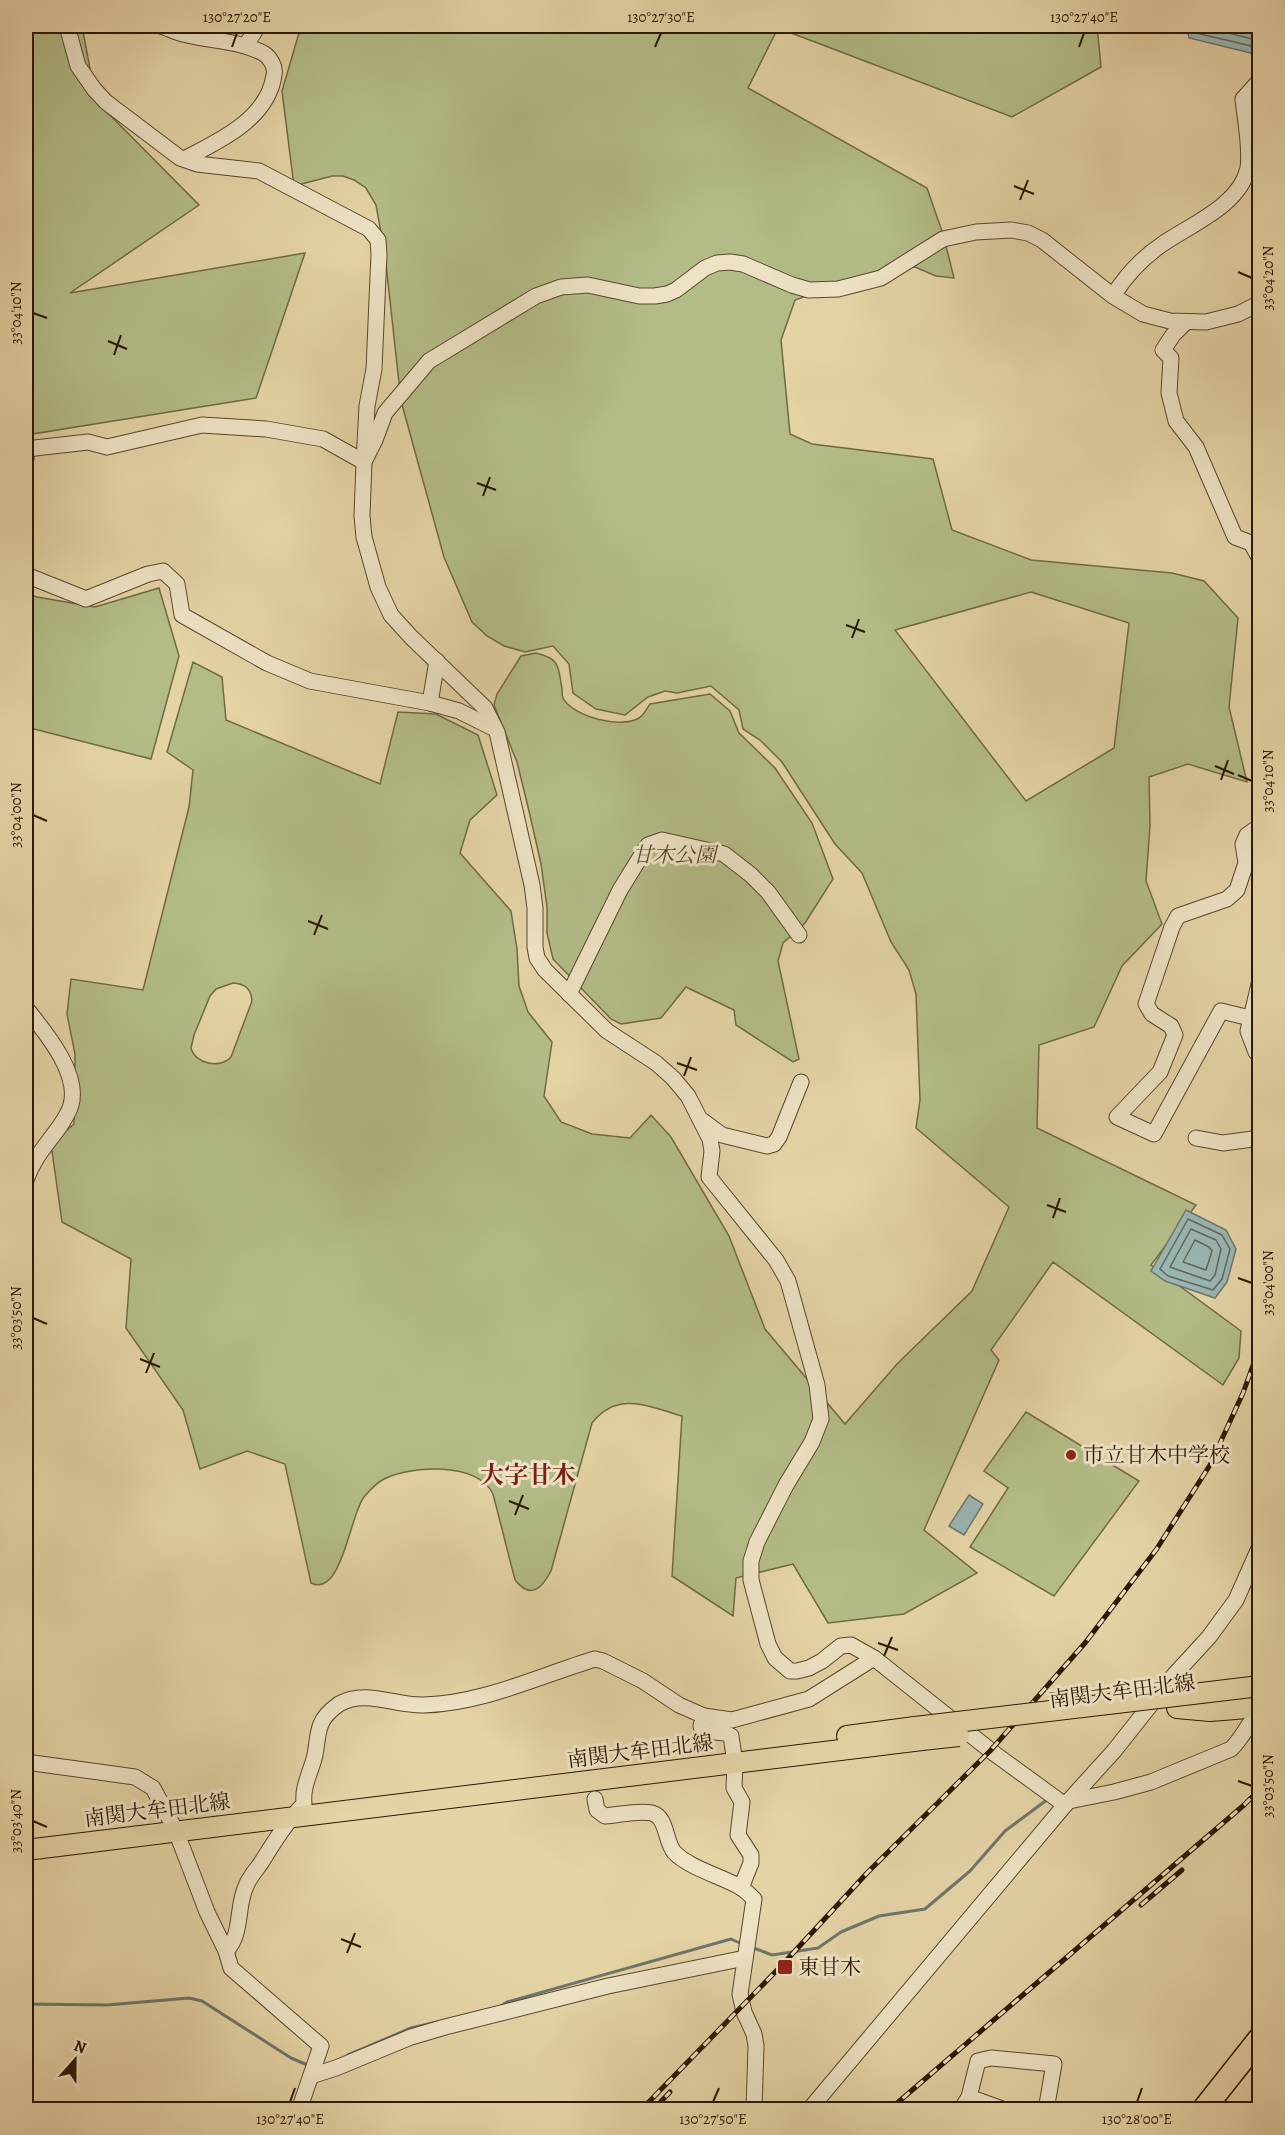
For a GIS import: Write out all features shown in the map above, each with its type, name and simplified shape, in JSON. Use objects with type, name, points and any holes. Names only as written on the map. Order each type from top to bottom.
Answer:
[{"type":"highway","points":[[1203,2109],[1260,2038]]},
{"type":"main road","name":"南関大牟田北線","points":[[26,1837],[290,1818],[918,1734],[1260,1685]]},
{"type":"main road","name":"南関大牟田北線","points":[[918,1734],[1260,1698]]},
{"type":"main road","points":[[1177,1708],[1210,1711],[1260,1709]]},
{"type":"main road","name":"南関大牟田北線","points":[[26,1850],[304,1804],[734,1757]]},
{"type":"street","points":[[67,26],[78,66],[94,89],[106,102],[156,141],[184,159],[197,164],[259,171],[313,201],[352,219],[369,229],[378,240],[380,254],[375,358],[367,406],[362,516],[364,537],[378,587],[391,615],[484,708],[496,732],[532,885],[535,908],[535,947],[537,958],[544,970],[607,1031],[656,1063],[688,1096],[710,1138],[712,1151],[709,1177],[776,1260],[788,1281],[817,1385],[821,1419],[812,1442],[786,1485],[757,1542],[752,1561],[751,1580],[768,1644],[775,1658],[790,1671],[798,1671],[822,1661],[841,1646],[851,1646],[874,1658],[995,1754],[1067,1803],[1151,1782],[1231,1749],[1239,1742],[1260,1709]]},
{"type":"street","points":[[161,26],[180,33],[246,45],[265,54],[275,71],[266,99],[258,110],[226,138],[184,159]]},
{"type":"street","points":[[246,45],[258,26]]},
{"type":"street","points":[[1113,296],[1126,276],[1163,244],[1209,216],[1241,184],[1248,168],[1244,99],[1260,80]]},
{"type":"street","points":[[364,462],[385,412],[429,361],[536,296],[561,286],[588,285],[639,296],[655,296],[676,290],[717,263],[730,262],[743,264],[809,290],[838,289],[881,278],[943,239],[976,232],[1011,230],[1028,233],[1042,240],[1113,296],[1143,314],[1170,321],[1206,322],[1238,314],[1260,303]]},
{"type":"street","points":[[1186,322],[1163,350],[1171,358],[1169,393],[1176,421],[1196,447],[1235,537],[1251,543],[1260,559]]},
{"type":"street","points":[[26,459],[26,451],[35,448],[88,442],[107,447],[202,425],[266,429],[323,439],[364,462]]},
{"type":"street","points":[[26,575],[86,598],[148,574],[163,571],[177,584],[182,615],[267,663],[310,681],[430,703],[459,711],[493,728]]},
{"type":"street","points":[[430,703],[437,661]]},
{"type":"street","points":[[1250,1018],[1221,1011],[1154,1134],[1117,1117],[1160,1072],[1175,1035],[1171,1026],[1152,1014],[1146,1004],[1172,927],[1178,916],[1227,899],[1238,890],[1246,862],[1243,844],[1247,835],[1260,826]]},
{"type":"street","points":[[569,994],[620,890],[648,845],[662,840],[724,855],[768,891],[799,934]]},
{"type":"street","points":[[1260,980],[1248,1031],[1256,1052],[1260,1053]]},
{"type":"street","points":[[26,1008],[46,1033],[68,1071],[73,1089],[71,1107],[32,1164],[26,1180]]},
{"type":"street","points":[[700,1120],[722,1135],[767,1146],[774,1144],[801,1082]]},
{"type":"street","points":[[1196,1138],[1223,1143],[1260,1138]]},
{"type":"street","points":[[809,2109],[1067,1803],[1114,1751],[1175,1674],[1209,1637],[1236,1600],[1260,1546]]},
{"type":"street","points":[[226,1951],[233,1944],[237,1932],[238,1911],[246,1886],[290,1818],[304,1804],[303,1792],[314,1758],[321,1724],[327,1713],[353,1697],[423,1705],[459,1701],[497,1693],[595,1659],[643,1681],[679,1705],[704,1716],[732,1720],[809,1699],[874,1658]]},
{"type":"street","points":[[704,1716],[701,1726],[703,1731],[725,1733],[731,1736],[734,1788],[742,1802],[738,1835],[751,1855],[751,1863],[741,1888]]},
{"type":"street","points":[[26,1762],[135,1777],[153,1788],[172,1825],[207,1912],[226,1951],[231,1968],[321,2046],[299,2109]]},
{"type":"street","points":[[595,1799],[597,1810],[605,1816],[644,1813],[658,1816],[675,1852],[685,1860],[741,1888],[754,1899],[740,1994],[756,2046],[754,2109]]},
{"type":"street","points":[[311,2076],[411,2037],[445,2027],[608,1986],[745,1958]]},
{"type":"street","points":[[1005,2109],[965,2103],[978,2061],[991,2058],[1054,2064],[1046,2109]]},
{"type":"green space","points":[[26,26],[82,26],[96,101],[199,205],[70,293],[305,253],[256,398],[26,435]]},
{"type":"green space","points":[[301,26],[1097,26],[1101,67],[1012,117],[778,28],[748,88],[927,188],[943,234],[954,278],[936,276],[915,267],[899,268],[868,274],[795,300],[781,340],[790,434],[812,444],[933,459],[952,530],[1031,560],[1172,573],[1204,581],[1238,618],[1229,707],[1247,782],[1188,764],[1149,777],[1150,826],[1146,881],[1162,924],[1122,966],[1094,1027],[1039,1045],[1037,1128],[1196,1205],[1151,1265],[1241,1331],[1239,1358],[1223,1385],[1053,1262],[991,1350],[999,1360],[924,1530],[977,1573],[904,1614],[828,1623],[793,1564],[736,1578],[733,1616],[672,1576],[682,1416],[634,1404],[612,1407],[592,1423],[551,1571],[540,1587],[526,1589],[515,1580],[493,1494],[485,1484],[474,1476],[443,1469],[396,1474],[375,1485],[359,1506],[338,1567],[322,1584],[311,1583],[285,1464],[247,1451],[200,1469],[183,1410],[126,1328],[131,1259],[62,1222],[51,1144],[74,1124],[75,1054],[67,1014],[71,979],[143,990],[189,807],[193,770],[167,752],[193,662],[222,677],[226,720],[380,784],[398,712],[436,714],[478,735],[497,795],[470,820],[460,853],[511,911],[517,949],[519,986],[528,1012],[552,1042],[544,1096],[561,1122],[592,1134],[630,1138],[651,1115],[671,1137],[729,1236],[765,1329],[845,1424],[897,1364],[972,1291],[1009,1207],[916,1128],[920,1100],[916,994],[909,970],[891,942],[862,873],[835,844],[782,762],[760,740],[743,729],[739,710],[711,686],[677,693],[665,691],[648,697],[625,715],[596,709],[573,693],[569,664],[553,646],[525,652],[504,646],[487,636],[472,622],[444,557],[401,401],[385,255],[376,205],[366,188],[343,176],[332,176],[294,186],[282,91]],"holes":[[[1031,592],[1129,623],[1114,748],[1026,801],[895,630]],[[233,983],[247,988],[252,1001],[231,1057],[221,1063],[208,1063],[197,1058],[193,1053],[191,1048],[194,1035],[210,996],[216,989]]]},
{"type":"green space","points":[[159,588],[179,656],[151,759],[26,727],[26,593],[95,607]]},
{"type":"green space","name":"甘木公園","points":[[536,653],[550,658],[557,665],[563,697],[568,705],[587,716],[610,722],[631,721],[639,718],[650,704],[710,694],[730,711],[739,733],[775,768],[812,823],[833,879],[805,923],[783,943],[778,961],[799,1059],[793,1062],[736,1025],[734,1010],[686,987],[661,1018],[621,1024],[611,1019],[553,959],[547,933],[547,907],[541,864],[529,811],[517,762],[494,705],[497,694],[521,656]]},
{"type":"green space","points":[[1026,1412],[1139,1481],[1054,1596],[970,1547],[1008,1488],[984,1471]]},
{"type":"water","points":[[1187,26],[1259,26],[1259,55],[1189,38]]},
{"type":"water","points":[[1186,1210],[1226,1230],[1236,1249],[1227,1282],[1215,1298],[1165,1281],[1151,1271]]},
{"type":"water","points":[[969,1495],[983,1504],[964,1535],[949,1526]]},
{"type":"waterway","points":[[751,1947],[772,1955],[818,1948],[841,1932],[879,1916],[925,1909],[970,1871],[1005,1831],[1048,1799]]},
{"type":"waterway","points":[[501,2006],[507,2002],[731,1939],[742,1944]]},
{"type":"waterway","points":[[26,2004],[107,2005],[189,1998],[202,2001],[291,2058],[310,2066]]},
{"type":"waterway","points":[[348,2055],[411,2028],[437,2022]]},
{"type":"railway","points":[[641,2110],[782,1965],[868,1872],[990,1751],[1085,1643],[1156,1550],[1210,1465],[1243,1393],[1260,1346]]},
{"type":"railway","points":[[889,2110],[1260,1789]]},
{"type":"railway","points":[[1141,1905],[1182,1870]]},
{"type":"railway","points":[[653,2110],[670,2092]]},
{"type":"place","name":"市立甘木中学校","points":[[1071,1455]]},
{"type":"place","name":"東甘木","points":[[785,1967]]},
{"type":"district","name":"大字甘木","points":[[528,1475]]}]
